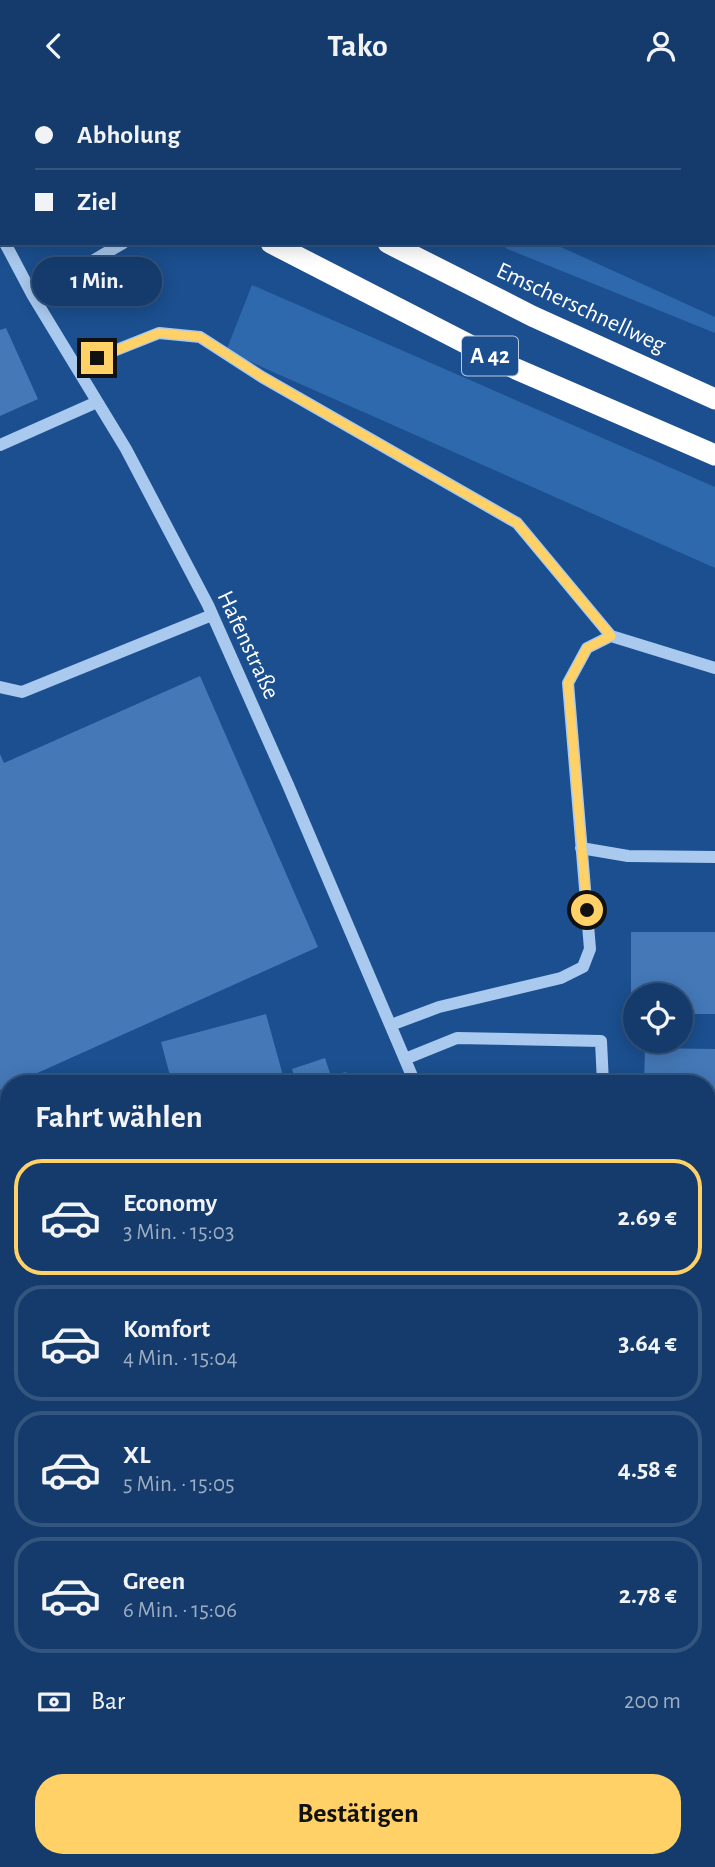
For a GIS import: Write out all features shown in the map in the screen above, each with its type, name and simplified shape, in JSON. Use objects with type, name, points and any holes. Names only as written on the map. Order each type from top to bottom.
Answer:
[{"type":"highway","name":"A 42","points":[[275,245],[516,369],[715,455]]},
{"type":"highway","name":"Emscherschnellweg","points":[[392,245],[532,316],[715,399]]},
{"type":"street","name":"Hafenstraße","points":[[6,245],[33,296],[126,449],[212,615],[412,1075]]},
{"type":"street","points":[[33,296],[120,245]]},
{"type":"street","points":[[76,366],[159,333],[200,337],[262,377],[517,523],[611,636],[715,668]]},
{"type":"street","points":[[0,445],[97,401]]},
{"type":"street","points":[[0,687],[22,692],[212,615]]},
{"type":"street","points":[[391,1025],[439,1007],[561,978],[583,967],[590,949],[568,683],[587,648],[611,636]]},
{"type":"street","points":[[581,848],[628,856],[715,857]]},
{"type":"street","points":[[405,1059],[457,1038],[601,1041],[603,1075]]},
{"type":"shaded area","points":[[508,245],[556,245],[715,317],[715,333],[505,248]]},
{"type":"shaded area","points":[[252,285],[715,487],[715,568],[226,351]]},
{"type":"building","points":[[6,328],[38,399],[0,416],[0,330]]},
{"type":"building","points":[[200,676],[318,947],[33,1075],[0,1075],[0,754],[4,763]]},
{"type":"building","points":[[631,932],[715,932],[715,1014],[693,1014],[693,983],[631,983]]},
{"type":"building","points":[[266,1014],[283,1075],[170,1075],[161,1042]]},
{"type":"building","points":[[693,1049],[715,1049],[715,1075],[644,1075],[645,1053],[693,1053]]},
{"type":"building","points":[[325,1058],[331,1075],[294,1075],[292,1069]]},
{"type":"route","points":[[97,358],[159,333],[200,337],[262,377],[517,523],[611,636],[587,648],[568,683],[587,910]]}]
